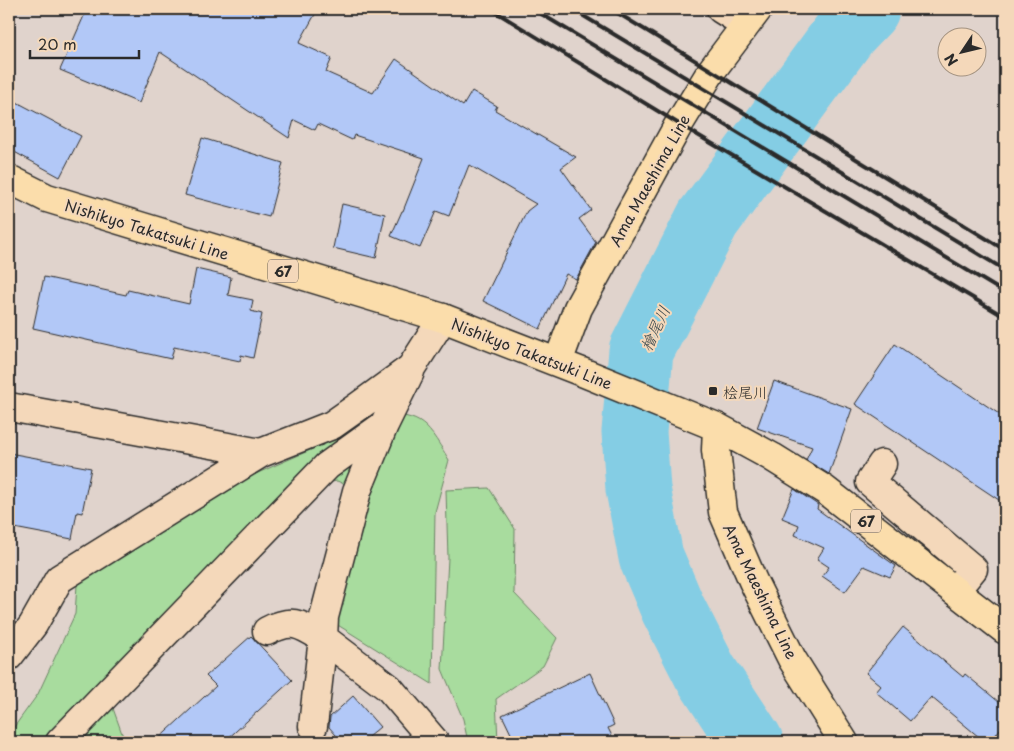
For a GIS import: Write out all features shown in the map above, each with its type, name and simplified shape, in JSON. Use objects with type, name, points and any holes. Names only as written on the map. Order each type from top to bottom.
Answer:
[{"type":"main road","name":"Ama Maeshima Line","points":[[570,367],[578,308],[708,75],[751,16]]},
{"type":"main road","name":"Nishikyo Takatsuki Line","points":[[9,179],[47,198],[443,318],[717,427],[772,457],[825,490],[1005,630]]},
{"type":"main road","name":"Ama Maeshima Line","points":[[717,427],[716,450],[723,512],[753,581],[792,659],[844,742]]},
{"type":"street","points":[[721,9],[751,16]]},
{"type":"street","points":[[312,726],[324,617],[344,534],[357,491],[384,425],[412,368],[443,318]]},
{"type":"street","points":[[9,656],[33,625],[59,579],[261,453],[332,425],[412,368]]},
{"type":"street","points":[[9,407],[261,453]]},
{"type":"street","points":[[60,742],[327,466],[384,425]]},
{"type":"street","points":[[882,464],[870,482],[973,569],[956,591]]},
{"type":"street","points":[[268,632],[285,622],[305,627],[323,638],[389,688],[435,742]]},
{"type":"green space","points":[[371,412],[401,415],[419,421],[433,435],[449,460],[435,512],[432,684],[333,622],[368,494],[337,481],[294,489],[105,686],[125,742],[9,742],[9,734],[38,694],[75,614],[77,585],[244,479],[331,441]]},
{"type":"green space","points":[[489,488],[515,529],[514,593],[557,638],[543,666],[496,699],[498,742],[468,742],[463,719],[442,669],[448,558],[446,490]]},
{"type":"building","points":[[87,9],[318,9],[299,43],[332,58],[326,72],[373,93],[396,59],[463,106],[472,91],[497,106],[495,110],[576,157],[561,168],[591,210],[579,219],[596,242],[576,279],[566,274],[540,329],[483,301],[527,211],[536,204],[469,165],[449,216],[436,211],[420,248],[391,236],[424,158],[354,135],[352,140],[318,124],[315,130],[294,120],[289,138],[160,52],[139,103],[60,70]]},
{"type":"building","points":[[9,98],[81,136],[60,177],[9,149]]},
{"type":"building","points":[[202,138],[283,163],[269,217],[185,195]]},
{"type":"building","points":[[342,204],[385,214],[376,258],[333,248]]},
{"type":"building","points":[[196,269],[231,277],[228,295],[253,300],[251,311],[262,314],[253,358],[241,355],[240,361],[174,347],[171,359],[33,328],[44,277],[126,295],[128,290],[189,304]]},
{"type":"building","points":[[895,344],[1005,418],[1005,504],[855,404]]},
{"type":"building","points":[[774,381],[852,409],[829,474],[806,460],[812,447],[757,428]]},
{"type":"building","points":[[9,453],[91,468],[82,513],[77,512],[72,539],[9,527]]},
{"type":"building","points":[[794,489],[818,505],[817,509],[896,566],[890,577],[864,566],[845,592],[822,576],[829,567],[817,559],[824,548],[795,535],[799,525],[782,518]]},
{"type":"building","points":[[903,627],[963,677],[965,674],[1005,707],[1005,723],[990,742],[985,742],[931,697],[910,721],[876,692],[881,686],[866,673]]},
{"type":"building","points":[[251,636],[292,680],[224,742],[155,742],[216,686],[206,676]]},
{"type":"building","points":[[590,673],[614,725],[608,728],[615,742],[515,742],[502,715]]},
{"type":"building","points":[[353,696],[380,727],[362,742],[342,742],[329,727],[330,717]]},
{"type":"waterway","name":"檜尾川","points":[[751,742],[705,672],[673,609],[651,557],[638,489],[634,432],[641,351],[708,219],[847,30],[867,9]]},
{"type":"railway","points":[[491,9],[679,124],[1005,317]]},
{"type":"railway","points":[[533,9],[1005,293]]},
{"type":"railway","points":[[572,9],[1005,270]]},
{"type":"railway","points":[[611,9],[1005,250]]},
{"type":"place","name":"桧尾川","points":[[713,391]]}]
